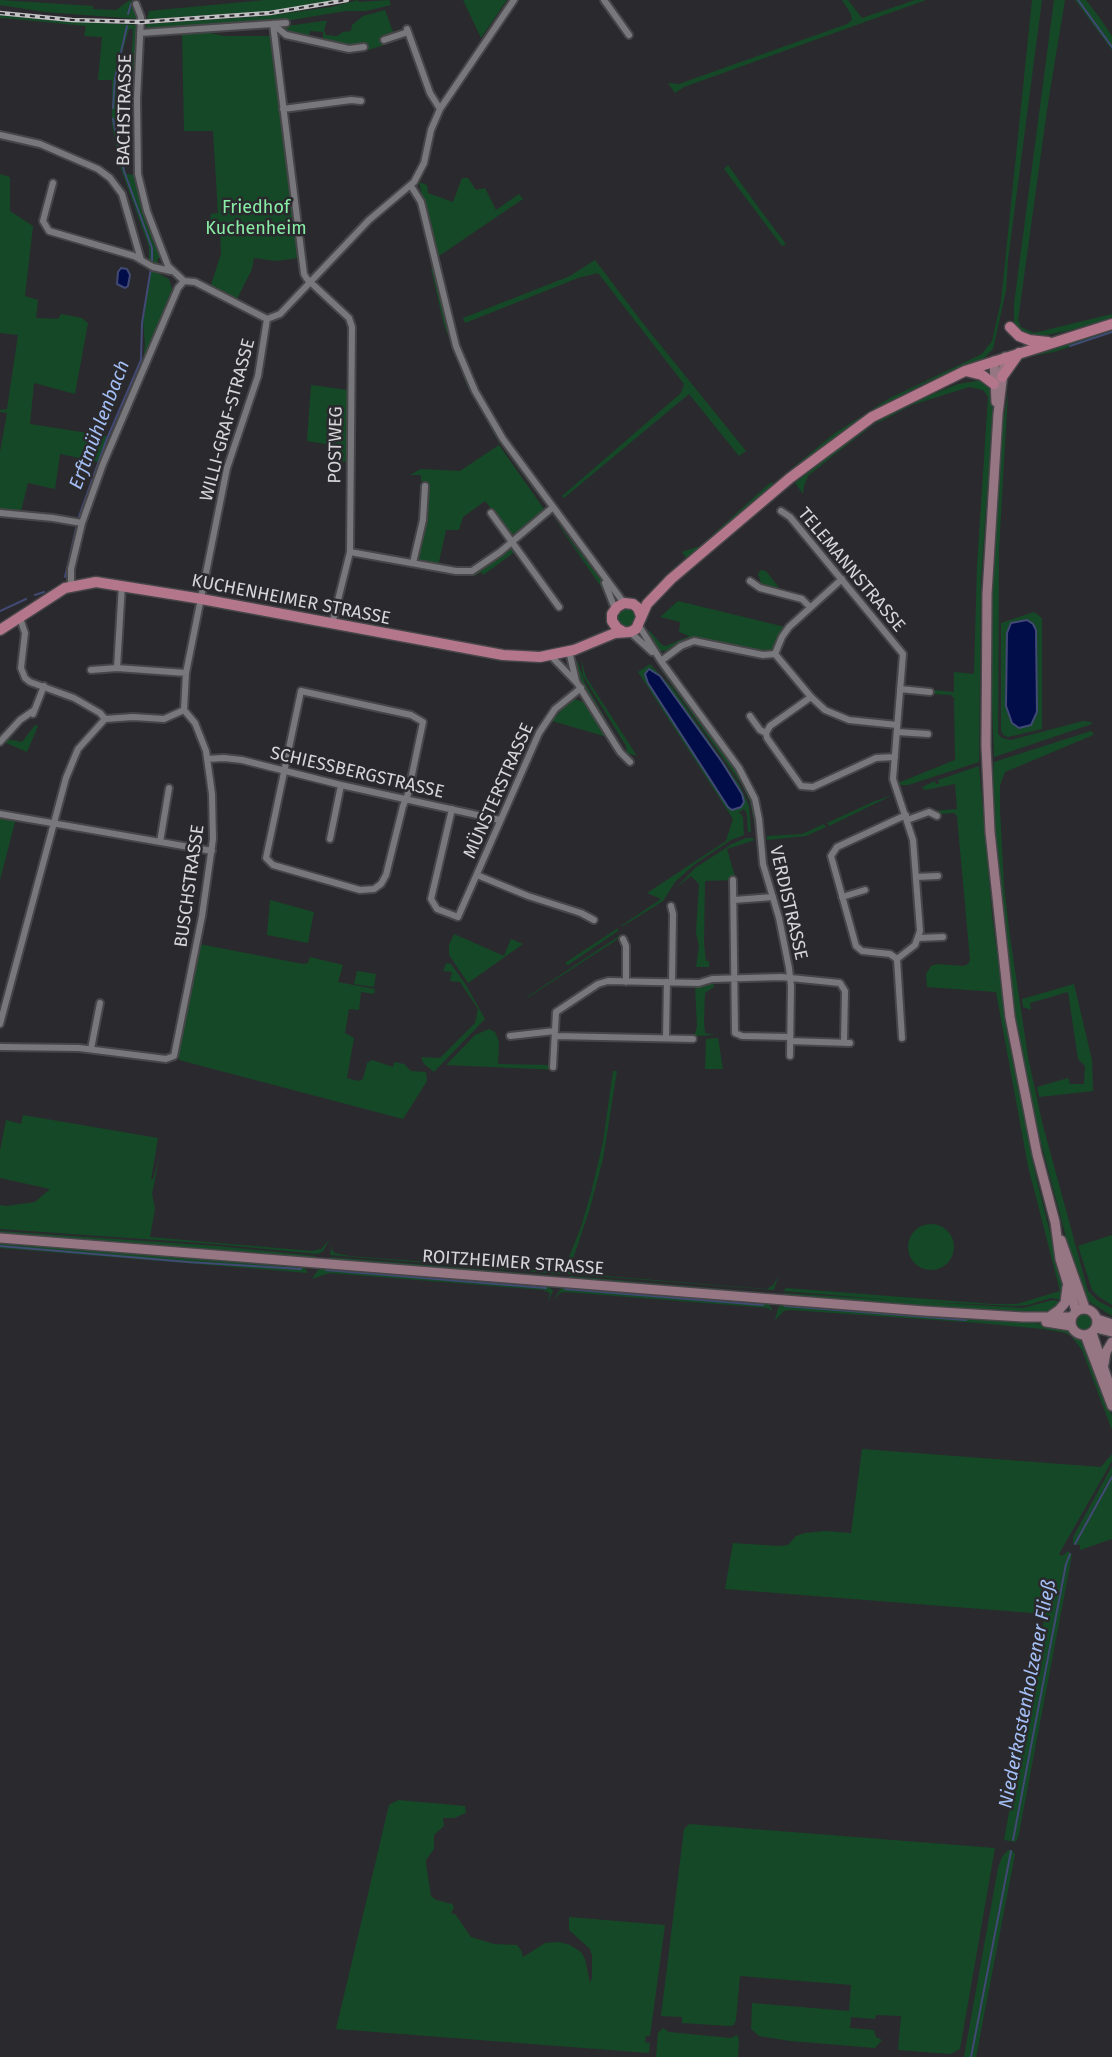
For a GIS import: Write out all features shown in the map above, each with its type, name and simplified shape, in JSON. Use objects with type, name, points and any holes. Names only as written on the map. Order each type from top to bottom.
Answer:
[{"type":"main road","points":[[633,626],[617,628],[612,621],[624,605],[640,602],[671,579],[790,478],[852,431],[899,402],[965,371],[1112,324]]},
{"type":"main road","points":[[1010,327],[1019,336],[1029,340],[1052,342]]},
{"type":"main road","points":[[1002,377],[1019,352]]},
{"type":"main road","points":[[1000,359],[1002,377],[987,594],[986,746],[995,893],[1010,1017],[1034,1140],[1079,1334],[1112,1324]]},
{"type":"main road","points":[[998,414],[994,384],[1000,359]]},
{"type":"main road","points":[[965,371],[982,375],[994,384]]},
{"type":"main road","points":[[633,626],[647,604],[671,579]]},
{"type":"main road","name":"KUCHENHEIMER STRASSE","points":[[0,630],[71,586],[96,582],[495,654],[529,657],[569,651],[633,626]]},
{"type":"main road","points":[[624,605],[633,626]]},
{"type":"main road","name":"KUCHENHEIMER STRASSE","points":[[587,645],[612,621]]},
{"type":"main road","points":[[1055,1222],[1060,1259],[1076,1316]]},
{"type":"main road","name":"ROITZHEIMER STRASSE","points":[[0,1238],[1023,1317],[1076,1316]]},
{"type":"main road","points":[[1049,1317],[1065,1303],[1067,1281]]},
{"type":"main road","points":[[1076,1316],[1093,1312],[1092,1329],[1112,1406]]},
{"type":"main road","name":"ROITZHEIMER STRASSE","points":[[1023,1317],[1076,1316]]},
{"type":"main road","points":[[1092,1329],[1112,1332]]},
{"type":"main road","points":[[1092,1329],[1112,1393]]},
{"type":"main road","points":[[1104,1366],[1106,1352],[1112,1342]]},
{"type":"street","name":"WILLI-GRAF-STRASSE","points":[[202,599],[227,468],[258,376],[267,319],[280,314],[369,220],[411,186],[422,168],[440,109],[514,0]]},
{"type":"street","points":[[604,0],[629,35]]},
{"type":"street","name":"BACHSTRASSE","points":[[136,4],[141,17],[137,99],[138,174],[147,211],[171,271]]},
{"type":"street","points":[[140,33],[286,23]]},
{"type":"street","points":[[273,24],[286,35],[349,49],[364,47]]},
{"type":"street","points":[[273,24],[304,274],[310,282]]},
{"type":"street","points":[[384,40],[407,30],[430,93],[440,109]]},
{"type":"street","points":[[283,109],[361,101]]},
{"type":"street","points":[[0,135],[40,144],[98,169],[110,178],[122,194],[141,260]]},
{"type":"street","points":[[53,183],[43,221],[49,231],[171,271],[184,281],[195,282],[267,319]]},
{"type":"street","points":[[411,186],[421,202],[450,326],[468,376],[498,431],[624,605]]},
{"type":"street","points":[[71,586],[71,569],[79,523],[178,288],[184,281]]},
{"type":"street","name":"POSTWEG","points":[[310,282],[349,318],[352,327],[350,552],[332,624]]},
{"type":"street","points":[[413,563],[423,520],[425,486]]},
{"type":"street","points":[[350,552],[456,571],[472,571],[552,508]]},
{"type":"street","name":"TELEMANNSTRASSE","points":[[781,510],[790,516],[902,652],[894,784],[913,841],[919,938]]},
{"type":"street","points":[[0,513],[79,523]]},
{"type":"street","points":[[491,513],[559,607]]},
{"type":"street","points":[[773,655],[785,632],[842,579]]},
{"type":"street","points":[[750,580],[760,588],[802,599],[810,607]]},
{"type":"street","points":[[117,668],[122,585]]},
{"type":"street","points":[[0,1024],[72,759],[105,719],[164,719],[184,710],[186,673],[202,599]]},
{"type":"street","points":[[20,618],[25,633],[21,671],[30,682],[74,698],[100,713],[105,719]]},
{"type":"street","name":"VERDISTRASSE","points":[[633,626],[732,757],[750,787],[759,814],[764,870],[785,942],[790,978],[790,1056]]},
{"type":"street","points":[[661,661],[681,646],[694,641],[773,655],[825,710],[843,719],[929,734]]},
{"type":"street","points":[[569,651],[579,686]]},
{"type":"street","points":[[550,655],[579,686],[620,752],[630,762]]},
{"type":"street","points":[[91,670],[117,668],[186,673]]},
{"type":"street","name":"MÜNSTERSTRASSE","points":[[452,809],[431,896],[437,909],[458,917],[545,722],[579,686]]},
{"type":"street","points":[[0,742],[20,720],[33,714],[44,687]]},
{"type":"street","points":[[900,689],[930,692]]},
{"type":"street","points":[[301,691],[411,715],[423,722],[383,882],[374,889],[360,890],[267,861],[266,851],[284,771],[301,691]]},
{"type":"street","points":[[811,697],[770,726],[766,733],[799,783],[806,788],[813,787],[876,758],[895,757]]},
{"type":"street","name":"BUSCHSTRASSE","points":[[91,1049],[166,1059],[173,1058],[176,1052],[212,851],[213,807],[208,759],[192,717],[184,710]]},
{"type":"street","points":[[750,716],[760,730],[766,733]]},
{"type":"street","name":"SCHIESSBERGSTRASSE","points":[[208,759],[232,758],[500,820]]},
{"type":"street","points":[[330,839],[341,785]]},
{"type":"street","points":[[160,842],[170,788]]},
{"type":"street","points":[[902,1038],[897,960],[890,954],[864,952],[858,948],[831,858],[834,849],[906,818],[929,812],[937,816]]},
{"type":"street","points":[[0,814],[212,851]]},
{"type":"street","points":[[477,875],[594,920]]},
{"type":"street","points":[[916,877],[938,876]]},
{"type":"street","points":[[553,1067],[556,1014],[598,984],[608,981],[699,983],[711,979],[735,979],[790,978],[838,982],[844,985],[847,1043],[736,1034],[734,1028],[735,979],[733,880]]},
{"type":"street","points":[[842,897],[865,890]]},
{"type":"street","points":[[734,900],[773,897]]},
{"type":"street","points":[[666,1038],[673,914],[671,906]]},
{"type":"street","points":[[897,960],[914,947],[919,938],[943,937]]},
{"type":"street","points":[[623,939],[626,946],[625,982]]},
{"type":"street","points":[[0,1047],[91,1049],[100,1003]]},
{"type":"street","points":[[510,1036],[555,1033],[693,1039]]},
{"type":"green space","points":[[0,0],[116,10],[130,0],[134,4],[138,19],[45,12],[0,5]]},
{"type":"green space","points":[[265,0],[340,0],[274,11],[147,19],[149,11]]},
{"type":"green space","points":[[358,0],[389,0],[391,5],[366,11],[346,11],[291,20],[152,30],[147,28],[146,24],[265,16],[331,7]]},
{"type":"green space","points":[[463,0],[507,0],[481,38]]},
{"type":"green space","points":[[842,0],[848,0],[862,18],[915,0],[926,0],[684,87],[675,93],[668,83],[679,84],[847,24],[852,20],[851,14]]},
{"type":"green space","points":[[1032,0],[1042,0],[1006,291],[993,349],[983,359],[925,383],[889,402],[853,424],[780,478],[835,433],[890,398],[982,354],[992,341],[1001,301]]},
{"type":"green space","points":[[1054,0],[1065,0],[1018,320],[1021,327],[1034,333],[1112,314],[1112,318],[1036,337],[1021,333],[1014,325],[1014,304]]},
{"type":"green space","points":[[1075,0],[1086,0],[1099,17],[1112,36],[1112,50]]},
{"type":"green space","points":[[385,10],[393,32],[381,36],[384,45],[365,51],[364,45],[352,47],[323,40],[323,32],[310,31],[309,37],[285,30],[287,26],[327,21],[324,30],[326,35],[337,36],[351,31],[352,25],[363,16]]},
{"type":"green space","points":[[0,15],[138,25],[132,72],[133,29],[129,29],[123,50],[116,82],[115,125],[126,174],[136,175],[141,204],[162,257],[157,259],[158,264],[149,262],[149,247],[121,169],[112,125],[112,80],[98,80],[102,37],[84,36],[86,26],[0,18]]},
{"type":"green space","name":"Friedhof Kuchenheim","points":[[182,33],[271,36],[299,258],[276,261],[254,258],[252,269],[237,299],[211,285],[221,254],[220,230],[209,228],[211,214],[218,213],[213,131],[184,131]]},
{"type":"green space","points":[[728,165],[786,244],[782,246],[724,169]]},
{"type":"green space","points":[[0,174],[10,177],[10,211],[33,226],[25,296],[38,300],[36,318],[58,319],[61,314],[82,318],[88,323],[75,394],[34,383],[30,424],[107,436],[98,462],[60,454],[55,489],[28,483],[21,511],[0,509],[0,452],[7,413],[0,410],[7,409],[18,335],[0,333]]},
{"type":"green space","points":[[462,178],[468,178],[476,190],[485,188],[496,210],[519,194],[523,199],[436,258],[419,182],[427,185],[428,193],[453,202]]},
{"type":"green space","points":[[595,260],[746,451],[739,456],[689,394],[564,498],[562,496],[681,393],[684,384],[598,273],[578,278],[465,323],[463,318],[570,276]]},
{"type":"green space","points":[[433,268],[452,346],[468,383],[490,425],[545,505],[497,439],[467,386],[444,325],[431,269]]},
{"type":"green space","points":[[151,270],[169,279],[172,289],[143,361],[143,321]]},
{"type":"green space","points":[[1112,328],[1112,333],[1054,352],[1027,357],[1015,365],[1026,356]]},
{"type":"green space","points":[[983,380],[990,388],[993,409],[981,580],[979,762],[901,785],[898,783],[955,760],[954,698],[951,695],[933,694],[934,690],[954,692],[954,672],[974,674],[977,566],[988,397],[983,390],[969,387],[912,405],[872,426],[808,476],[803,494],[795,483],[850,440],[901,407],[958,384]]},
{"type":"green space","points":[[311,385],[348,390],[347,462],[329,460],[331,445],[307,441]]},
{"type":"green space","points":[[1008,393],[999,549],[998,734],[1011,740],[1083,721],[1092,724],[994,757],[991,679],[993,576],[1002,428]]},
{"type":"green space","points":[[499,445],[544,509],[543,512],[517,533],[511,534],[485,501],[463,517],[459,530],[446,530],[439,562],[442,565],[418,562],[428,486],[427,482],[421,481],[421,475],[410,475],[421,469],[460,471]]},
{"type":"green space","points":[[778,480],[771,490],[769,488],[672,574],[670,572],[686,558],[682,552],[700,546],[771,482],[773,484]]},
{"type":"green space","points":[[553,517],[601,580],[606,594]]},
{"type":"green space","points":[[510,547],[516,551],[483,575],[481,572],[473,577],[485,565]]},
{"type":"green space","points":[[761,570],[766,571],[780,589],[762,586],[758,574]]},
{"type":"green space","points":[[678,601],[785,627],[774,648],[767,652],[693,637],[686,638],[665,651],[659,651],[649,638],[649,630],[666,646],[689,636],[679,632],[680,622],[660,617]]},
{"type":"green space","points":[[627,609],[633,612],[636,618],[633,624],[627,627],[621,624],[618,618],[621,612]]},
{"type":"green space","points":[[1034,612],[1042,618],[1042,729],[1008,737],[1003,735],[1001,730],[1001,623]]},
{"type":"green space","points":[[581,659],[586,677],[637,756],[627,753],[626,746],[583,676]]},
{"type":"green space","points":[[577,660],[585,683],[624,751],[582,683]]},
{"type":"green space","points":[[650,664],[673,689],[740,786],[749,806],[751,832],[748,832],[744,809],[739,812],[743,817],[744,835],[731,840],[695,864],[675,882],[663,901],[621,926],[661,899],[647,893],[726,841],[733,819],[638,672]]},
{"type":"green space","points":[[660,665],[736,768],[748,789],[756,819],[756,832],[750,802],[742,785]]},
{"type":"green space","points":[[574,699],[586,703],[607,737],[552,721]]},
{"type":"green space","points":[[35,725],[38,726],[27,752],[4,742],[6,739],[22,742]]},
{"type":"green space","points":[[1091,731],[1094,734],[1091,736],[1005,772],[1000,785],[1000,810],[1010,937],[1028,1057],[1042,1122],[1088,1291],[1098,1301],[1112,1308],[1112,1316],[1083,1298],[1039,1135],[1015,1013],[995,835],[994,762]]},
{"type":"green space","points":[[979,766],[992,915],[1008,1037],[1036,1177],[1064,1288],[1063,1300],[1051,1298],[1015,1306],[783,1291],[786,1288],[1017,1304],[1060,1291],[1028,1166],[996,992],[927,987],[926,974],[931,966],[964,966],[970,960],[957,816],[954,813],[939,814],[935,811],[957,809],[955,784],[925,790],[922,787],[935,781],[939,784],[938,780]]},
{"type":"green space","points":[[893,795],[829,826],[827,823],[875,801]]},
{"type":"green space","points":[[0,815],[16,818],[0,880]]},
{"type":"green space","points":[[824,824],[826,827],[806,836],[767,840],[767,836],[802,834]]},
{"type":"green space","points":[[746,838],[755,840],[727,849],[736,880],[705,881],[704,944],[709,967],[696,967],[699,946],[696,933],[699,884],[691,876],[677,887],[695,868],[732,844]]},
{"type":"green space","points":[[270,900],[314,912],[308,943],[267,935]]},
{"type":"green space","points":[[618,928],[618,931],[568,965],[565,963]]},
{"type":"green space","points":[[454,934],[504,956],[511,939],[523,944],[468,983],[449,955],[449,945]]},
{"type":"green space","points":[[622,934],[615,941],[527,998],[527,997]]},
{"type":"green space","points":[[199,944],[303,964],[308,963],[310,957],[343,965],[338,982],[375,989],[374,994],[361,992],[359,1010],[349,1009],[345,1033],[354,1038],[347,1078],[358,1081],[363,1079],[367,1063],[372,1060],[393,1067],[394,1062],[404,1064],[411,1071],[426,1072],[427,1081],[403,1119],[179,1060]]},
{"type":"green space","points":[[446,963],[451,964],[466,985],[485,1019],[434,1072],[424,1064],[421,1057],[440,1058],[475,1023],[478,1009],[460,982],[450,981],[452,972],[443,971]]},
{"type":"green space","points":[[357,971],[376,974],[374,987],[354,984]]},
{"type":"green space","points":[[714,982],[714,987],[705,993],[704,1022],[705,1033],[715,1035],[694,1036],[697,1027],[695,986]]},
{"type":"green space","points":[[1074,984],[1092,1060],[1093,1091],[1039,1097],[1037,1087],[1068,1078],[1070,1084],[1084,1084],[1085,1066],[1078,1059],[1068,992],[1030,1003],[1031,1010],[1023,1007],[1022,999]]},
{"type":"green space","points":[[489,1029],[495,1032],[499,1042],[498,1064],[550,1065],[558,1070],[446,1065],[475,1035]]},
{"type":"green space","points":[[718,1038],[723,1069],[705,1069],[706,1039]]},
{"type":"green space","points":[[613,1071],[617,1071],[603,1159],[569,1271],[767,1289],[778,1277],[774,1290],[568,1274],[567,1266],[560,1274],[330,1255],[332,1244],[335,1253],[350,1256],[560,1272],[567,1262],[581,1227],[591,1193],[603,1142]]},
{"type":"green space","points":[[23,1115],[158,1138],[151,1180],[159,1159],[152,1194],[155,1209],[150,1237],[312,1251],[321,1249],[330,1239],[318,1254],[0,1229],[0,1205],[35,1202],[50,1189],[0,1178],[0,1151],[6,1120],[21,1124]]},
{"type":"green space","points":[[931,1224],[947,1231],[954,1247],[947,1263],[931,1270],[915,1263],[908,1247],[915,1231]]},
{"type":"green space","points":[[0,1231],[217,1246],[316,1256],[312,1259],[10,1235],[0,1234]]},
{"type":"green space","points":[[1112,1235],[1112,1305],[1092,1290],[1078,1246]]},
{"type":"green space","points":[[0,1242],[303,1266],[308,1273],[0,1248]]},
{"type":"green space","points":[[330,1257],[560,1276],[553,1278],[332,1261]]},
{"type":"green space","points":[[324,1267],[548,1285],[553,1291],[548,1301],[550,1293],[543,1290],[329,1273],[312,1279],[318,1270]]},
{"type":"green space","points":[[570,1276],[770,1293],[767,1294]]},
{"type":"green space","points":[[562,1287],[765,1302],[772,1311],[768,1308],[565,1292],[553,1300]]},
{"type":"green space","points":[[783,1293],[1023,1308],[1053,1300],[1062,1302],[1050,1312],[1030,1313],[786,1297]]},
{"type":"green space","points":[[783,1304],[1013,1320],[1068,1328],[1084,1342],[1112,1416],[1112,1430],[1082,1350],[1071,1336],[1065,1333],[979,1323],[790,1310],[784,1311],[775,1320],[778,1308]]},
{"type":"green space","points":[[1081,1314],[1087,1314],[1092,1322],[1090,1328],[1081,1330],[1076,1325],[1076,1319]]},
{"type":"green space","points":[[862,1449],[1101,1467],[1112,1454],[1112,1461],[1059,1554],[1062,1556],[1068,1551],[1072,1555],[1018,1838],[1015,1842],[1004,1840],[1045,1614],[725,1589],[733,1543],[779,1546],[788,1545],[796,1536],[805,1533],[851,1533]]},
{"type":"green space","points":[[1112,1466],[1112,1539],[1080,1550],[1080,1545],[1073,1544],[1073,1537]]},
{"type":"green space","points":[[398,1800],[465,1806],[466,1813],[454,1818],[443,1818],[444,1826],[434,1835],[434,1849],[426,1864],[431,1896],[452,1904],[454,1907],[451,1914],[455,1914],[471,1937],[494,1944],[517,1945],[523,1957],[545,1943],[559,1942],[570,1945],[581,1952],[585,1959],[590,1983],[592,1955],[590,1949],[569,1930],[569,1917],[665,1925],[650,2036],[646,2036],[645,2042],[650,2043],[649,2053],[336,2029],[389,1805]]},
{"type":"green space","points":[[689,1824],[995,1848],[960,2049],[951,2054],[898,2050],[901,2016],[876,2015],[875,2019],[851,2017],[850,2028],[874,2030],[876,2037],[882,2040],[875,2048],[790,2041],[759,2036],[751,2029],[752,2003],[849,2011],[851,1985],[740,1976],[734,2025],[682,2023],[682,2017],[661,2016],[684,1829]]},
{"type":"green space","points":[[1008,1850],[1015,1854],[976,2057],[964,2057],[998,1868]]},
{"type":"green space","points":[[663,2028],[669,2032],[731,2038],[737,2035],[738,2057],[656,2057],[658,2033]]},
{"type":"shaded area","points":[[121,268],[127,269],[130,275],[125,288],[117,284]]},
{"type":"shaded area","points":[[1027,620],[1036,630],[1037,712],[1031,725],[1019,728],[1012,723],[1006,706],[1007,633],[1011,623]]},
{"type":"shaded area","points":[[649,669],[660,676],[722,762],[742,794],[744,802],[741,807],[732,810],[728,807],[648,683],[645,674]]},
{"type":"waterway","name":"Niederkastenholzener Fließ","points":[[1078,0],[1112,47]]},
{"type":"waterway","name":"Erftmühlenbach","points":[[128,14],[131,4]]},
{"type":"waterway","name":"Erftmühlenbach","points":[[113,108],[115,78],[127,26]]},
{"type":"waterway","name":"Erftmühlenbach","points":[[113,119],[124,171],[152,248],[152,263]]},
{"type":"waterway","name":"Erftmühlenbach","points":[[78,519],[106,441],[141,360],[142,323],[151,268]]},
{"type":"waterway","points":[[1070,346],[1112,332]]},
{"type":"waterway","name":"Erftmühlenbach","points":[[65,577],[77,524]]},
{"type":"waterway","name":"Erftmühlenbach","points":[[35,595],[44,592]]},
{"type":"waterway","name":"Erftmühlenbach","points":[[0,611],[26,599]]},
{"type":"waterway","points":[[0,1246],[301,1269]]},
{"type":"waterway","points":[[326,1270],[546,1288]]},
{"type":"waterway","points":[[565,1289],[763,1305]]},
{"type":"waterway","points":[[785,1306],[966,1320]]},
{"type":"waterway","name":"Niederkastenholzener Fließ","points":[[1075,1544],[1112,1477]]},
{"type":"waterway","name":"Niederkastenholzener Fließ","points":[[1013,1840],[1070,1554]]},
{"type":"waterway","name":"Niederkastenholzener Fließ","points":[[971,2057],[1011,1851]]},
{"type":"railway","points":[[0,13],[72,20],[141,22],[270,13],[347,0]]}]
